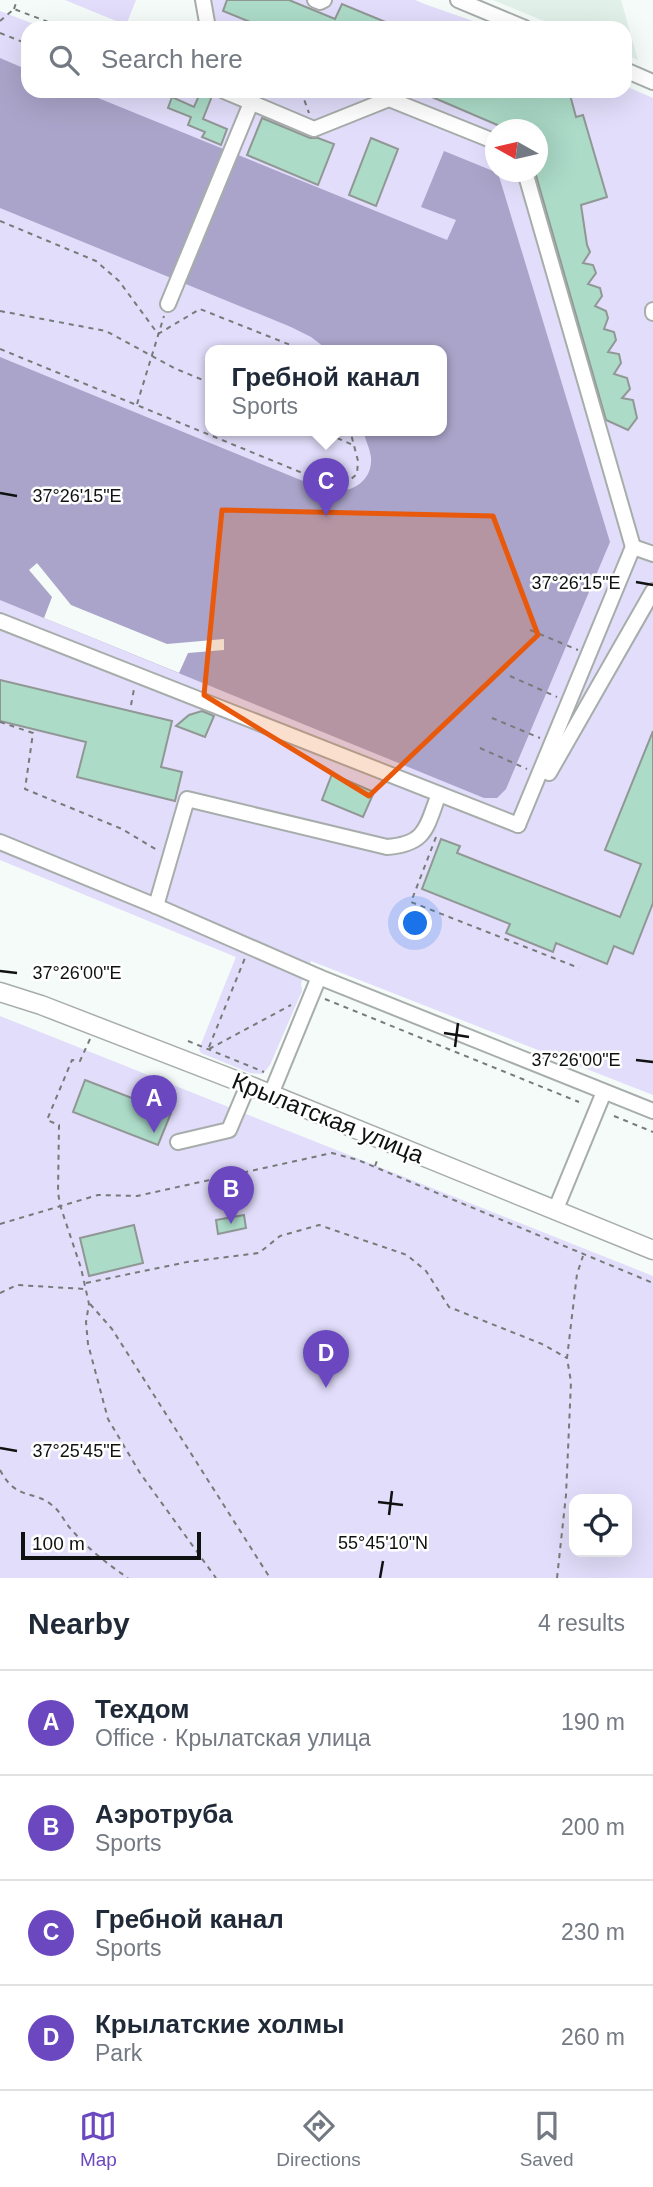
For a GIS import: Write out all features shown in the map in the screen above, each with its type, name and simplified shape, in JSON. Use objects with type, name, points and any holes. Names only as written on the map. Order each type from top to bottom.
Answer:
[{"type":"main road","name":"Крылатская улица","points":[[0,992],[41,1005],[248,1085],[274,1086],[555,1211],[653,1250]]},
{"type":"street","points":[[203,0],[207,21]]},
{"type":"street","points":[[315,0],[324,0]]},
{"type":"street","points":[[458,0],[508,21]]},
{"type":"street","points":[[632,73],[653,82]]},
{"type":"street","points":[[240,98],[314,129],[389,100],[485,138]]},
{"type":"street","points":[[168,304],[251,103]]},
{"type":"street","points":[[518,825],[633,547],[528,182]]},
{"type":"street","points":[[633,547],[653,554]]},
{"type":"street","points":[[518,825],[653,591]]},
{"type":"street","points":[[0,621],[518,825]]},
{"type":"street","points":[[156,906],[187,799],[387,847],[408,846],[424,832],[439,794]]},
{"type":"street","points":[[0,842],[319,977],[653,1111]]},
{"type":"street","points":[[274,1086],[319,977]]},
{"type":"street","points":[[178,1142],[229,1130],[248,1085]]},
{"type":"street","points":[[555,1211],[604,1092]]},
{"type":"path","points":[[0,21],[14,9],[17,0]]},
{"type":"path","points":[[14,9],[46,21]]},
{"type":"path","points":[[0,33],[21,41]]},
{"type":"path","points":[[303,98],[314,129]]},
{"type":"path","points":[[0,221],[96,261],[120,281],[158,334]]},
{"type":"path","points":[[137,405],[168,304]]},
{"type":"path","points":[[158,334],[200,309],[290,345]]},
{"type":"path","points":[[0,311],[106,331],[205,380]]},
{"type":"path","points":[[0,349],[205,433]]},
{"type":"path","points":[[213,436],[335,484],[345,484],[357,474],[358,461],[352,436]]},
{"type":"path","points":[[333,436],[354,445]]},
{"type":"path","points":[[530,630],[568,646]]},
{"type":"path","points":[[131,705],[136,674]]},
{"type":"path","points":[[510,676],[548,693]]},
{"type":"path","points":[[492,718],[530,734]]},
{"type":"path","points":[[0,722],[33,733],[26,789],[122,829],[170,858]]},
{"type":"path","points":[[480,748],[517,765]]},
{"type":"path","points":[[436,837],[411,902],[579,968]]},
{"type":"path","points":[[209,1049],[250,947]]},
{"type":"path","points":[[209,1049],[312,994],[579,1102]]},
{"type":"path","points":[[90,1039],[80,1061],[72,1060],[47,1120],[59,1125],[58,1192],[85,1283],[89,1304],[86,1322],[88,1344],[108,1419],[140,1473],[216,1578]]},
{"type":"path","points":[[188,1041],[209,1049],[274,1086]]},
{"type":"path","points":[[614,1116],[653,1132]]},
{"type":"path","points":[[0,1224],[98,1195],[137,1196],[332,1153],[374,1167],[653,1283]]},
{"type":"path","points":[[374,1167],[378,1158]]},
{"type":"path","points":[[85,1283],[187,1262],[259,1253],[280,1236],[320,1225],[407,1255],[426,1271],[449,1307],[542,1344],[568,1358]]},
{"type":"path","points":[[557,1578],[566,1495],[571,1382],[568,1358],[577,1275],[583,1254]]},
{"type":"path","points":[[0,1293],[17,1286],[86,1289]]},
{"type":"path","points":[[89,1304],[112,1329],[270,1578]]},
{"type":"path","points":[[0,1470],[5,1480],[21,1493],[53,1505],[96,1556],[128,1578]]},
{"type":"highlighted area","points":[[222,510],[493,516],[538,635],[369,796],[204,695]]},
{"type":"shaded area","points":[[65,0],[136,0],[128,21],[116,21]]},
{"type":"shaded area","points":[[199,0],[415,0],[472,21],[204,21]]},
{"type":"shaded area","points":[[493,0],[621,0],[627,21],[544,21]]},
{"type":"shaded area","points":[[0,11],[26,21],[21,21],[21,98],[632,98],[632,89],[653,98],[653,1095],[311,961],[301,983],[302,991],[270,1065],[263,1074],[250,1073],[201,1053],[199,1049],[236,957],[0,860]]},
{"type":"shaded area","points":[[632,39],[638,60],[632,57]]},
{"type":"shaded area","points":[[0,58],[21,67],[21,98],[98,98],[447,240],[456,220],[421,207],[444,151],[485,168],[485,182],[501,182],[610,542],[506,789],[497,798],[484,798],[0,600],[0,357],[330,492],[353,488],[368,473],[371,457],[365,436],[447,436],[447,345],[321,345],[291,327],[0,208]]},
{"type":"shaded area","points":[[0,1016],[653,1276],[653,1578],[0,1578]]},
{"type":"pier","points":[[37,563],[71,605],[167,644],[224,639],[224,650],[188,653],[179,673],[44,618],[52,597],[29,570]]},
{"type":"building","points":[[227,0],[289,0],[335,19],[342,4],[383,21],[248,21],[223,11]]},
{"type":"building","points":[[172,98],[194,107],[198,98],[211,98],[203,119],[227,129],[221,145],[202,137],[205,132],[188,125],[191,117],[168,108]]},
{"type":"building","points":[[434,98],[571,98],[576,117],[583,115],[607,197],[581,205],[590,252],[583,263],[593,265],[596,273],[588,284],[600,288],[602,296],[595,306],[606,311],[608,318],[604,329],[614,332],[616,340],[608,352],[619,354],[621,363],[614,374],[627,378],[630,389],[622,398],[633,400],[637,418],[628,430],[606,420],[538,182],[548,182],[548,119],[485,120]]},
{"type":"building","points":[[262,118],[310,138],[334,144],[318,185],[247,155]]},
{"type":"building","points":[[371,138],[398,149],[376,206],[349,195]]},
{"type":"building","points":[[0,680],[172,721],[161,767],[182,772],[175,801],[77,777],[86,742],[0,721]]},
{"type":"building","points":[[202,711],[214,716],[205,737],[176,726],[189,715]]},
{"type":"building","points":[[653,731],[653,903],[633,954],[614,946],[607,964],[556,943],[553,952],[506,933],[510,924],[422,889],[441,839],[460,846],[457,853],[620,917],[641,864],[605,850]]},
{"type":"building","points":[[332,774],[374,792],[363,817],[322,800]]},
{"type":"building","points":[[85,1080],[171,1113],[158,1145],[73,1112]]},
{"type":"building","points":[[244,1215],[246,1228],[218,1234],[216,1220]]},
{"type":"building","points":[[134,1225],[143,1263],[89,1276],[80,1238]]},
{"type":"place","name":"Гребной канал","points":[[326,516]]},
{"type":"place","name":"Техдом","points":[[154,1133]]},
{"type":"place","name":"Аэротруба","points":[[231,1224]]},
{"type":"place","name":"Крылатские холмы","points":[[326,1388]]}]
